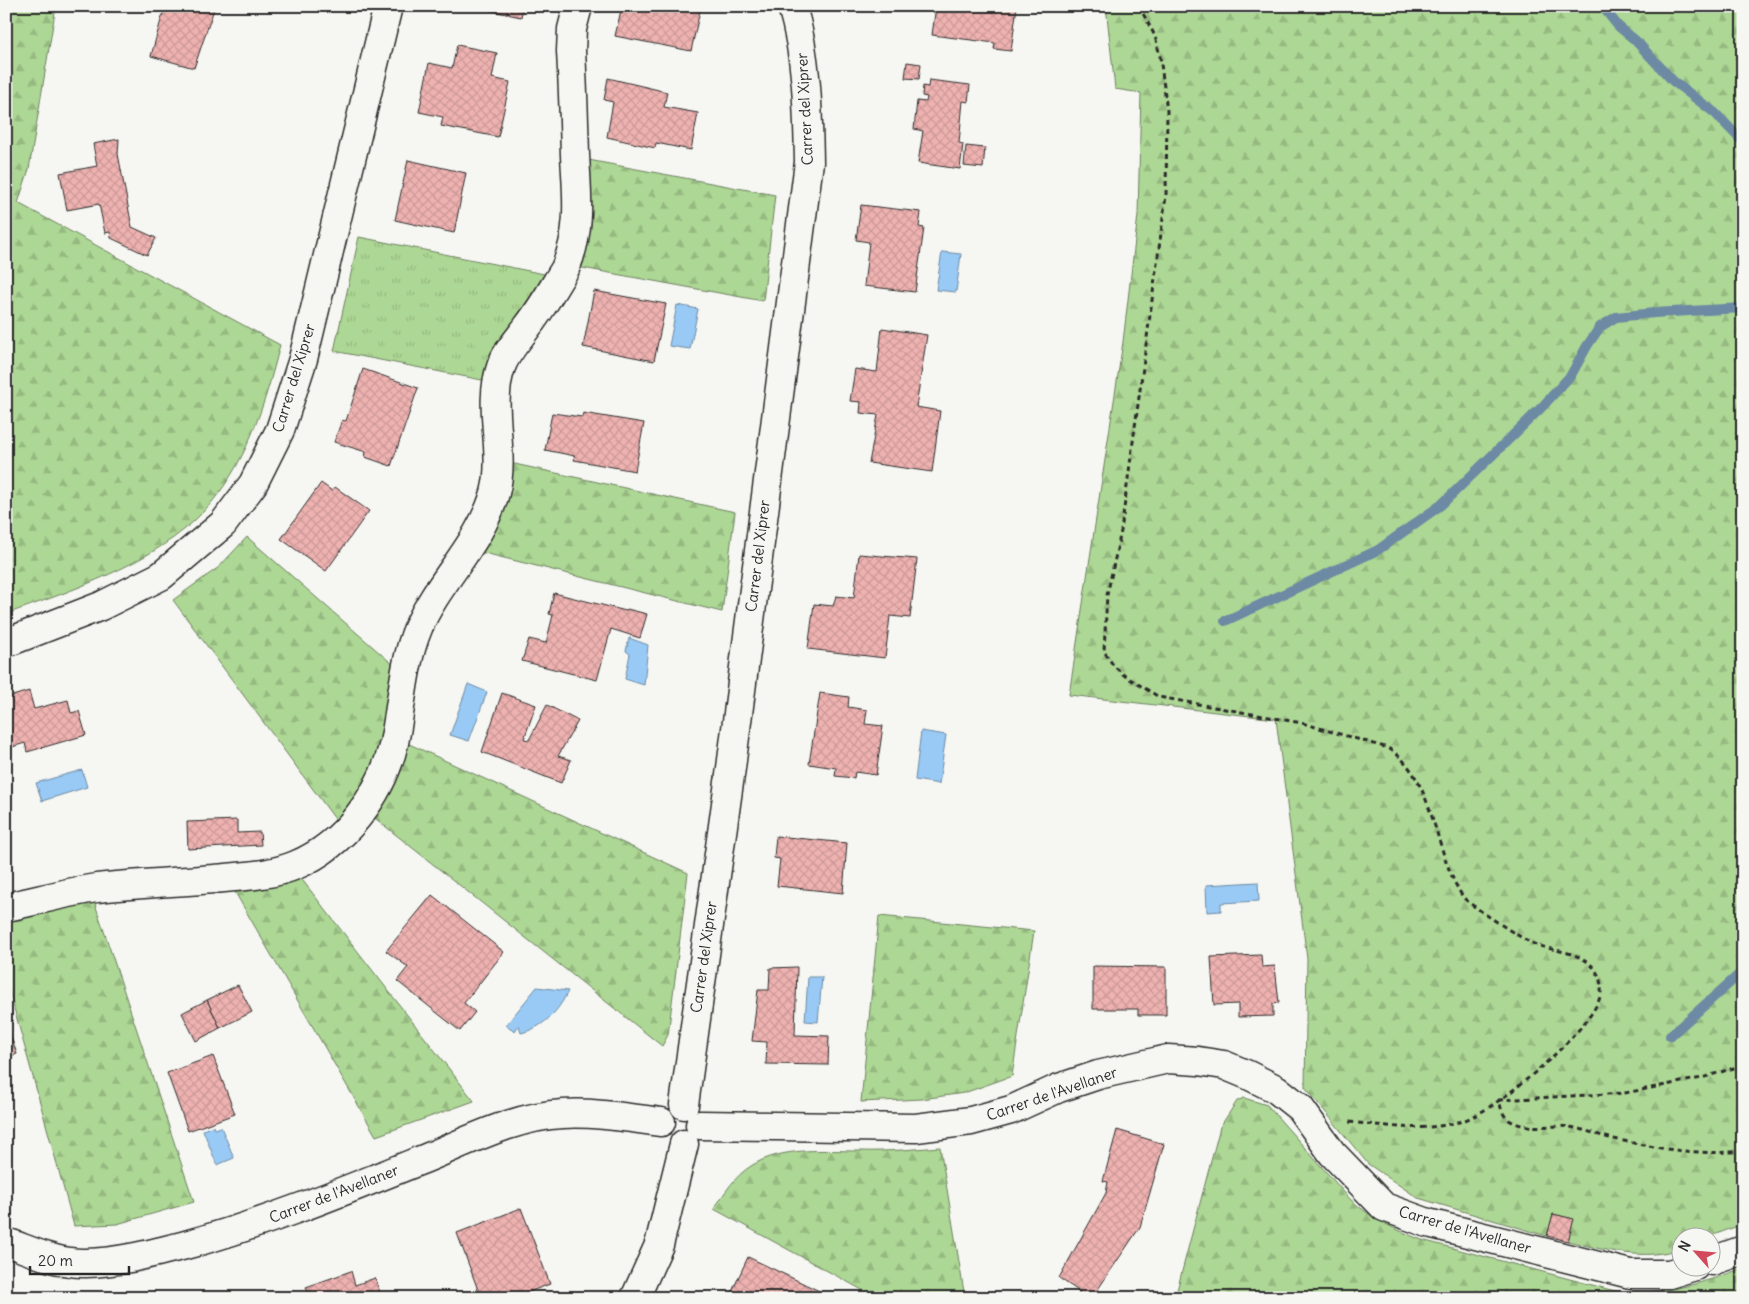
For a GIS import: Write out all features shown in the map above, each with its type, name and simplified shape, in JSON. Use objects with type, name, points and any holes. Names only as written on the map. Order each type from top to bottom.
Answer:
[{"type":"street","name":"Carrer del Xiprer","points":[[6,644],[102,606],[162,576],[223,524],[253,484],[280,430],[303,359],[388,6]]},
{"type":"street","points":[[6,907],[94,889],[252,876],[280,871],[311,858],[326,847],[340,836],[363,809],[382,776],[390,757],[409,656],[418,628],[429,605],[478,531],[495,494],[500,463],[495,404],[502,363],[565,269],[572,252],[576,235],[579,196],[571,51],[572,28],[578,6]]},
{"type":"street","name":"Carrer del Xiprer","points":[[636,1298],[659,1245],[689,1125],[731,768],[809,162],[808,103],[801,37],[792,6]]},
{"type":"street","name":"Carrer de l'Avellaner","points":[[6,1242],[50,1259],[85,1263],[133,1258],[232,1233],[362,1184],[495,1129],[524,1121],[563,1114],[619,1116],[661,1122],[663,1116],[671,1107],[689,1125],[916,1128],[972,1121],[1011,1110],[1059,1088],[1098,1075],[1168,1059],[1224,1065],[1276,1089],[1300,1108],[1332,1152],[1384,1207],[1428,1223],[1630,1274],[1672,1273]]},
{"type":"street","points":[[1722,1257],[1743,1250]]},
{"type":"path","points":[[1139,6],[1155,36],[1160,56],[1167,111],[1166,196],[1121,531],[1107,595],[1104,651],[1113,665],[1125,676],[1159,697],[1302,723],[1371,742],[1397,754],[1410,768],[1422,787],[1446,860],[1465,899],[1531,943],[1577,956],[1587,961],[1601,980],[1601,996],[1572,1038],[1499,1100],[1466,1119],[1420,1128],[1378,1126],[1308,1118]]},
{"type":"path","points":[[1499,1100],[1625,1093],[1702,1078],[1743,1064]]},
{"type":"path","points":[[1499,1100],[1502,1114],[1510,1120],[1524,1125],[1570,1127],[1630,1143],[1681,1151],[1716,1154],[1743,1150]]},
{"type":"green space","points":[[6,6],[56,6],[29,169],[18,203],[280,345],[268,390],[252,434],[231,475],[203,512],[184,530],[162,546],[111,574],[6,614]]},
{"type":"green space","points":[[1106,6],[1743,6],[1743,1224],[1722,1232],[1722,1226],[1672,1226],[1672,1251],[1668,1252],[1639,1254],[1610,1251],[1568,1241],[1573,1219],[1553,1214],[1547,1236],[1418,1198],[1368,1164],[1305,1087],[1307,959],[1276,719],[1069,695],[1123,342],[1138,215],[1141,93],[1115,89]]},
{"type":"green space","points":[[583,159],[775,195],[763,301],[577,267]]},
{"type":"green space","points":[[359,237],[549,275],[487,381],[334,351]]},
{"type":"green space","points":[[510,463],[735,512],[722,612],[476,551]]},
{"type":"green space","points":[[247,537],[397,668],[383,735],[375,761],[360,793],[338,823],[173,600],[219,567]]},
{"type":"green space","points":[[407,743],[688,873],[668,1035],[662,1046],[371,815]]},
{"type":"green space","points":[[300,877],[474,1101],[376,1136],[232,887]]},
{"type":"green space","points":[[94,901],[194,1202],[117,1224],[74,1226],[6,979],[6,917]]},
{"type":"green space","points":[[879,916],[1034,931],[1012,1076],[964,1093],[922,1099],[861,1102]]},
{"type":"green space","points":[[1244,1098],[1267,1105],[1358,1206],[1384,1223],[1422,1240],[1615,1291],[1648,1292],[1664,1290],[1696,1284],[1743,1268],[1743,1298],[1175,1298],[1220,1127],[1237,1101]]},
{"type":"green space","points":[[940,1147],[965,1298],[877,1298],[714,1209],[740,1175],[751,1166],[776,1155],[818,1150],[880,1151]]},
{"type":"water","points":[[942,252],[961,254],[956,292],[936,290]]},
{"type":"water","points":[[677,305],[698,309],[690,349],[669,346]]},
{"type":"water","points":[[629,638],[648,645],[644,685],[625,679],[630,654],[626,651]]},
{"type":"water","points":[[468,684],[487,692],[469,741],[450,735]]},
{"type":"water","points":[[921,731],[946,735],[939,784],[915,780]]},
{"type":"water","points":[[82,770],[87,787],[42,801],[36,783]]},
{"type":"water","points":[[1258,882],[1259,901],[1221,903],[1221,911],[1207,912],[1206,885]]},
{"type":"water","points":[[808,977],[822,977],[818,1022],[805,1021]]},
{"type":"water","points":[[537,987],[568,991],[555,1012],[543,1023],[521,1033],[519,1025],[515,1031],[506,1025]]},
{"type":"water","points":[[213,1126],[214,1129],[221,1127],[234,1158],[217,1165],[203,1130]]},
{"type":"building","points":[[165,6],[215,6],[194,68],[151,56]]},
{"type":"building","points":[[468,6],[523,6],[521,17]]},
{"type":"building","points":[[622,6],[701,6],[691,51],[615,36]]},
{"type":"building","points":[[936,6],[1017,6],[1011,51],[994,49],[995,43],[932,35]]},
{"type":"building","points":[[457,45],[497,53],[492,78],[510,82],[498,137],[441,126],[443,117],[419,112],[429,63],[452,68]]},
{"type":"building","points":[[907,62],[921,64],[919,79],[905,78]]},
{"type":"building","points":[[608,78],[667,92],[664,107],[698,113],[691,150],[656,143],[655,148],[607,137],[613,102],[604,100]]},
{"type":"building","points":[[929,80],[970,85],[968,102],[963,101],[959,143],[963,144],[960,169],[918,163],[923,131],[914,129],[917,101],[926,102],[927,97],[922,96],[923,86],[928,87]]},
{"type":"building","points":[[119,139],[118,154],[132,227],[156,238],[147,255],[111,238],[110,232],[105,233],[99,204],[67,210],[60,173],[97,166],[93,144]]},
{"type":"building","points":[[966,146],[985,148],[983,168],[964,166]]},
{"type":"building","points":[[408,160],[466,173],[454,233],[395,220]]},
{"type":"building","points":[[861,205],[921,212],[919,227],[924,228],[915,292],[864,286],[869,242],[856,240]]},
{"type":"building","points":[[594,291],[666,304],[654,361],[583,347]]},
{"type":"building","points":[[882,328],[927,335],[916,407],[940,411],[932,472],[869,463],[878,415],[860,413],[861,402],[850,401],[855,369],[877,372]]},
{"type":"building","points":[[363,369],[418,388],[391,466],[365,457],[366,452],[334,442],[342,420],[346,421]]},
{"type":"building","points":[[552,413],[582,417],[583,413],[644,423],[635,471],[574,460],[575,456],[545,450]]},
{"type":"building","points":[[321,483],[332,491],[335,487],[369,511],[326,571],[281,539]]},
{"type":"building","points":[[859,554],[917,559],[910,618],[890,616],[885,658],[808,649],[814,604],[833,606],[836,596],[854,598]]},
{"type":"building","points":[[554,593],[626,611],[627,609],[647,614],[640,638],[611,629],[597,680],[522,661],[529,639],[546,643],[553,615],[549,614]]},
{"type":"building","points":[[29,691],[34,709],[68,700],[71,713],[79,711],[86,735],[27,752],[25,743],[12,747],[6,728],[6,698]]},
{"type":"building","points":[[502,693],[536,705],[524,739],[529,740],[547,705],[578,721],[558,756],[571,760],[561,783],[482,752]]},
{"type":"building","points":[[820,693],[849,697],[848,707],[867,710],[865,724],[883,726],[876,775],[855,772],[854,778],[835,776],[836,768],[809,764]]},
{"type":"building","points":[[237,820],[237,833],[260,832],[261,845],[188,849],[187,822]]},
{"type":"building","points":[[776,836],[847,843],[843,893],[777,886],[780,859],[774,858]]},
{"type":"building","points":[[432,895],[504,952],[464,1003],[475,1012],[460,1031],[397,981],[408,967],[386,951]]},
{"type":"building","points":[[1261,955],[1262,967],[1275,966],[1279,1003],[1273,1004],[1273,1016],[1238,1017],[1238,1004],[1214,1005],[1211,957]]},
{"type":"building","points":[[1093,966],[1166,967],[1166,1015],[1138,1015],[1138,1009],[1093,1009]]},
{"type":"building","points":[[797,967],[795,1035],[829,1036],[828,1065],[766,1064],[767,1042],[752,1041],[758,990],[769,990],[770,968]]},
{"type":"building","points":[[238,985],[252,1012],[220,1028],[207,1000]]},
{"type":"building","points":[[207,1000],[220,1028],[196,1041],[182,1013]]},
{"type":"building","points":[[6,1023],[17,1054],[6,1058]]},
{"type":"building","points":[[213,1056],[235,1114],[188,1131],[167,1073]]},
{"type":"building","points":[[1117,1130],[1164,1144],[1140,1227],[1092,1298],[1083,1298],[1078,1295],[1080,1292],[1059,1278],[1106,1193],[1108,1182],[1103,1181]]},
{"type":"building","points":[[521,1208],[550,1284],[513,1298],[481,1298],[457,1233]]},
{"type":"building","points":[[1553,1214],[1574,1219],[1568,1241],[1547,1236]]},
{"type":"building","points":[[748,1257],[834,1298],[729,1298]]},
{"type":"building","points":[[351,1271],[355,1285],[375,1278],[382,1298],[310,1298],[306,1287]]},
{"type":"waterway","points":[[1602,6],[1618,26],[1635,40],[1673,81],[1715,113],[1743,142]]},
{"type":"waterway","points":[[1225,621],[1378,550],[1441,505],[1542,407],[1571,375],[1600,327],[1616,317],[1743,308]]},
{"type":"waterway","points":[[1670,1036],[1743,971]]}]
